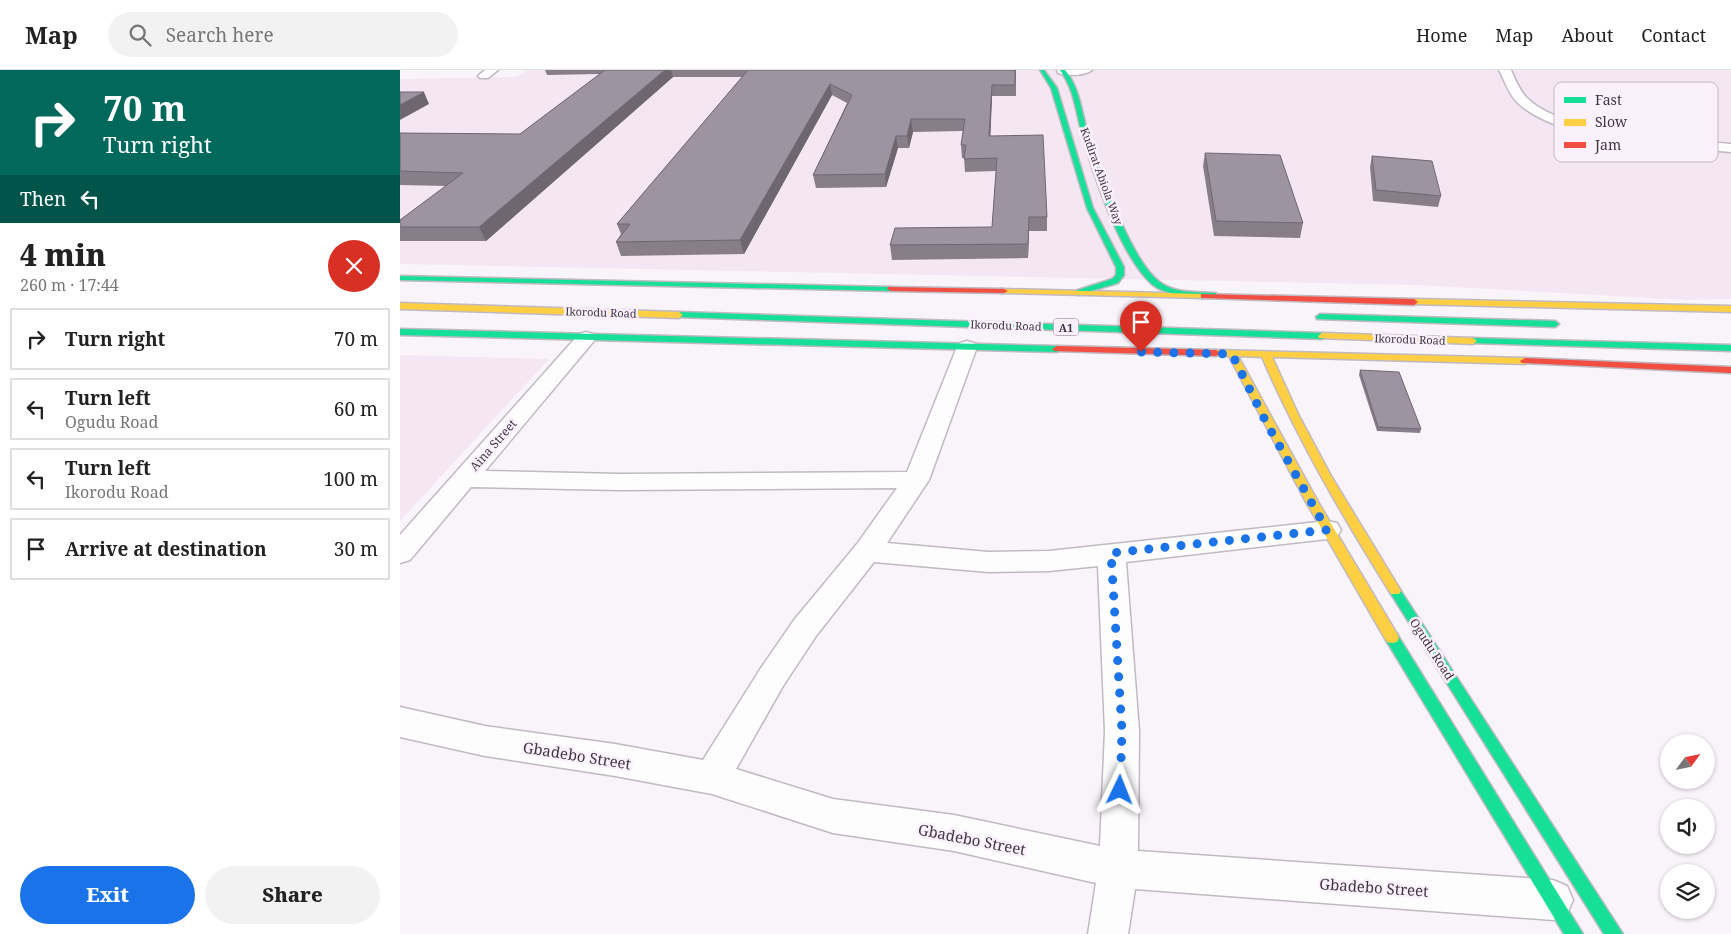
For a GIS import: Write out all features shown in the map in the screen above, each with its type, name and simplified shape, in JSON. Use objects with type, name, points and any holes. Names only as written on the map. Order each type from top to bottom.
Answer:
[{"type":"main road","name":"Kudirat Abiola Way","points":[[1042,70],[1054,88],[1090,208],[1120,267],[1120,275],[1115,281],[1078,292]]},
{"type":"main road","name":"Kudirat Abiola Way","points":[[1062,70],[1072,88],[1084,130],[1111,207],[1119,225],[1149,277],[1158,284],[1171,289],[1237,298]]},
{"type":"main road","points":[[400,278],[742,287],[1078,292],[1503,305],[1731,309]]},
{"type":"main road","points":[[1413,320],[1503,305]]},
{"type":"main road","name":"Ikorodu Road","points":[[400,306],[1003,324],[1423,340],[1731,348]]},
{"type":"main road","name":"Ikorodu Road","points":[[1305,317],[1562,325]]},
{"type":"main road","name":"Ikorodu Road","points":[[400,332],[1548,362],[1731,370]]},
{"type":"main road","points":[[1423,340],[1548,362]]},
{"type":"main road","points":[[1232,354],[1266,422],[1327,530],[1574,934]]},
{"type":"main road","name":"Ogudu Road","points":[[1266,355],[1279,386],[1344,509],[1614,934]]},
{"type":"street","points":[[1062,70],[1086,70]]},
{"type":"street","points":[[1505,70],[1521,100],[1540,114],[1554,119]]},
{"type":"street","points":[[1718,146],[1731,148]]},
{"type":"street","name":"Aina Street","points":[[400,553],[586,338]]},
{"type":"street","points":[[712,778],[772,677],[794,645],[867,551],[916,480],[967,347]]},
{"type":"street","points":[[464,480],[620,482],[916,480]]},
{"type":"street","points":[[867,551],[988,562],[1050,560],[1327,530]]},
{"type":"street","points":[[1108,934],[1118,869],[1122,731],[1111,553]]},
{"type":"street","name":"Gbadebo Street","points":[[400,722],[485,742],[615,760],[712,778],[834,816],[954,833],[1118,869],[1553,900]]},
{"type":"shaded area","points":[[528,70],[1731,70],[1731,299],[1687,300],[1415,285],[400,264],[400,79],[517,77]]},
{"type":"shaded area","points":[[400,355],[549,359],[400,521]]},
{"type":"building","points":[[605,70],[665,70],[479,227],[400,227],[400,220],[463,173],[400,171],[400,133],[520,134]]},
{"type":"building","points":[[748,70],[1015,70],[1015,85],[992,85],[989,136],[1043,135],[1047,217],[1029,217],[1028,244],[890,245],[895,228],[992,227],[997,158],[964,159],[966,145],[961,145],[965,119],[911,119],[907,136],[896,136],[885,174],[813,175],[852,95],[830,84],[740,240],[616,242],[630,224],[617,224]]},
{"type":"building","points":[[400,92],[424,92],[400,105]]},
{"type":"building","points":[[1205,153],[1280,155],[1303,223],[1216,221]]},
{"type":"building","points":[[1372,156],[1432,161],[1441,196],[1376,190]]},
{"type":"building","points":[[1360,370],[1399,372],[1421,429],[1378,427]]},
{"type":"traffic: fast","points":[[1042,70],[1054,88],[1090,208],[1120,267],[1120,275],[1115,281],[1078,293]]},
{"type":"traffic: fast","points":[[1062,70],[1073,88],[1087,139],[1112,209],[1123,233],[1146,273],[1157,284],[1170,290],[1213,295]]},
{"type":"traffic: fast","points":[[400,278],[891,289]]},
{"type":"traffic: fast","points":[[679,315],[1322,336]]},
{"type":"traffic: fast","points":[[1320,317],[1555,324]]},
{"type":"traffic: fast","points":[[400,332],[1057,349]]},
{"type":"traffic: fast","points":[[1473,341],[1731,348]]},
{"type":"traffic: fast","points":[[1395,591],[1614,934]]},
{"type":"traffic: fast","points":[[1392,638],[1574,934]]},
{"type":"traffic: slow","points":[[1004,291],[1204,296]]},
{"type":"traffic: slow","points":[[1414,302],[1731,309]]},
{"type":"traffic: slow","points":[[400,306],[679,315]]},
{"type":"traffic: slow","points":[[1322,336],[1473,341]]},
{"type":"traffic: slow","points":[[1216,353],[1525,361]]},
{"type":"traffic: slow","points":[[1232,354],[1312,502],[1392,638]]},
{"type":"traffic: slow","points":[[1266,355],[1294,416],[1326,476],[1395,591]]},
{"type":"traffic: jam","points":[[891,289],[1004,291]]},
{"type":"traffic: jam","points":[[1204,296],[1414,302]]},
{"type":"traffic: jam","points":[[1057,349],[1216,353]]},
{"type":"traffic: jam","points":[[1525,361],[1731,370]]},
{"type":"route","points":[[1120,790],[1122,731],[1111,553],[1327,530],[1266,422],[1232,354],[1141,352]]}]
